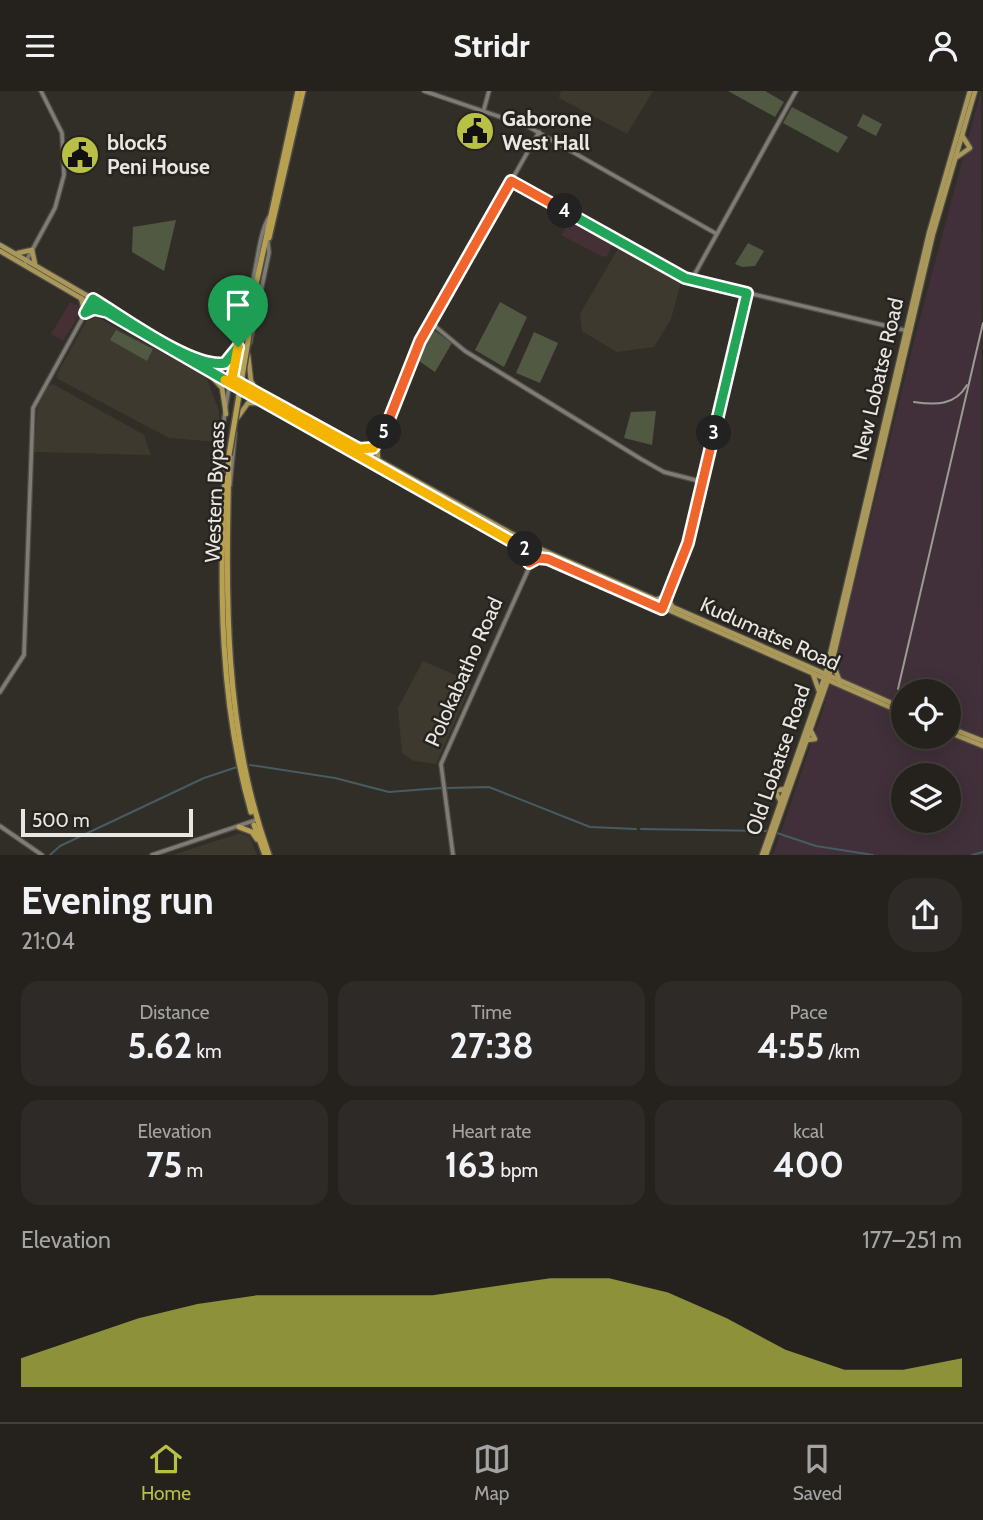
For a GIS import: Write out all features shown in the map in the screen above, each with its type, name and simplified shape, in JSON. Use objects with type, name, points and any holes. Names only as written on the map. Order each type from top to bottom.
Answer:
[{"type":"highway","name":"Western Bypass","points":[[266,855],[237,758],[227,694],[223,635],[226,492],[237,365],[300,91]]},
{"type":"highway","name":"Western Bypass","points":[[228,455],[254,305],[300,91]]},
{"type":"highway","points":[[236,828],[252,832],[266,855]]},
{"type":"main road","name":"New Lobatse Road","points":[[822,692],[905,330],[916,298],[943,180],[970,91]]},
{"type":"main road","points":[[916,298],[975,91]]},
{"type":"main road","points":[[954,160],[971,148],[962,135]]},
{"type":"main road","name":"Kudumatse Road","points":[[0,245],[204,370],[260,395],[536,550],[663,607],[673,608],[813,672]]},
{"type":"main road","points":[[11,251],[23,253],[32,250],[36,265]]},
{"type":"main road","name":"Kudumatse Road","points":[[0,251],[36,265],[92,301],[232,382]]},
{"type":"main road","points":[[81,297],[85,313],[94,309],[107,312]]},
{"type":"main road","points":[[192,357],[215,364],[225,363],[238,347]]},
{"type":"main road","points":[[248,355],[251,381],[260,395]]},
{"type":"main road","points":[[204,370],[222,388],[226,414]]},
{"type":"main road","name":"Kudumatse Road","points":[[243,387],[266,403],[370,458],[548,559],[891,705]]},
{"type":"main road","points":[[238,417],[248,403],[266,403]]},
{"type":"main road","points":[[359,449],[377,446],[381,462]]},
{"type":"main road","points":[[523,546],[529,563],[538,558],[548,559]]},
{"type":"main road","points":[[654,601],[667,596],[673,608]]},
{"type":"main road","points":[[783,799],[806,741],[815,739],[810,729],[822,692],[813,672],[831,659],[841,684],[822,692]]},
{"type":"main road","name":"Old Lobatse Road","points":[[764,855],[785,788],[822,692]]},
{"type":"main road","points":[[961,735],[983,744]]},
{"type":"street","points":[[25,262],[55,208],[64,175],[62,133],[41,91]]},
{"type":"street","points":[[424,91],[539,132],[715,233]]},
{"type":"street","points":[[483,110],[489,91]]},
{"type":"street","points":[[692,280],[715,233],[796,91]]},
{"type":"street","points":[[370,458],[413,354],[539,132]]},
{"type":"street","points":[[511,181],[692,280],[905,330]]},
{"type":"street","points":[[226,492],[222,454],[226,414],[237,365],[238,347],[269,218]]},
{"type":"street","points":[[226,492],[245,371],[269,253],[268,242]]},
{"type":"street","points":[[663,607],[688,543],[747,293]]},
{"type":"street","points":[[0,692],[24,655],[33,408],[92,301]]},
{"type":"street","points":[[430,322],[465,351],[641,459],[664,471],[703,482]]},
{"type":"street","points":[[237,365],[239,374],[245,371]]},
{"type":"street","points":[[229,403],[236,397],[240,404]]},
{"type":"street","name":"Polokabatho Road","points":[[453,855],[440,764],[536,550]]},
{"type":"street","points":[[152,855],[255,822]]},
{"type":"street","points":[[0,826],[42,855]]},
{"type":"shaded area","points":[[561,91],[653,91],[627,134],[559,98]]},
{"type":"shaded area","points":[[981,91],[983,855],[773,855],[825,704],[915,337]]},
{"type":"shaded area","points":[[571,220],[613,243],[607,256],[603,257],[561,235]]},
{"type":"shaded area","points":[[619,247],[681,282],[671,319],[654,347],[617,352],[582,331],[580,314]]},
{"type":"shaded area","points":[[70,302],[80,307],[81,312],[63,341],[51,334]]},
{"type":"shaded area","points":[[93,315],[206,376],[219,411],[218,442],[169,438],[58,379],[57,374],[89,316]]},
{"type":"shaded area","points":[[53,384],[144,435],[151,455],[34,452],[37,409],[48,386]]},
{"type":"shaded area","points":[[423,661],[469,681],[471,686],[436,764],[414,761],[402,753],[398,708]]},
{"type":"shaded area","points":[[240,833],[250,837],[257,855],[173,855]]},
{"type":"green space","points":[[728,91],[765,91],[784,102],[775,117]]},
{"type":"green space","points":[[792,107],[848,137],[838,153],[783,123]]},
{"type":"green space","points":[[863,114],[882,124],[876,136],[857,126]]},
{"type":"green space","points":[[176,220],[164,271],[132,252],[133,227]]},
{"type":"green space","points":[[748,243],[764,251],[755,266],[742,267],[735,264]]},
{"type":"green space","points":[[500,302],[527,317],[504,367],[475,350]]},
{"type":"green space","points":[[432,329],[452,343],[435,372],[416,359]]},
{"type":"green space","points":[[116,330],[153,349],[147,361],[110,340]]},
{"type":"green space","points":[[534,332],[558,343],[540,383],[516,373]]},
{"type":"green space","points":[[656,411],[652,445],[624,438],[631,412]]},
{"type":"waterway","points":[[250,765],[335,778],[389,792],[441,788]]},
{"type":"waterway","points":[[50,855],[60,846],[204,778],[237,767]]},
{"type":"waterway","points":[[447,788],[489,787],[590,827],[636,829]]},
{"type":"waterway","points":[[641,829],[767,831]]},
{"type":"waterway","points":[[777,833],[816,846],[873,855]]},
{"type":"waterway","points":[[972,855],[983,852]]},
{"type":"railway","points":[[900,679],[983,323]]},
{"type":"railway","points":[[914,402],[944,403],[957,397],[967,385]]},
{"type":"place","name":"Gaborone West Hall","points":[[475,131]]},
{"type":"place","name":"block5 Peni House","points":[[80,155]]},
{"type":"route","points":[[511,181],[685,278],[747,293],[688,543],[662,609],[548,559],[538,558],[529,563],[523,546],[204,370],[107,312],[94,309],[85,313],[93,299],[192,357],[215,364],[225,363],[238,347],[232,379],[359,449],[366,450],[377,446],[413,354],[511,181]]}]
